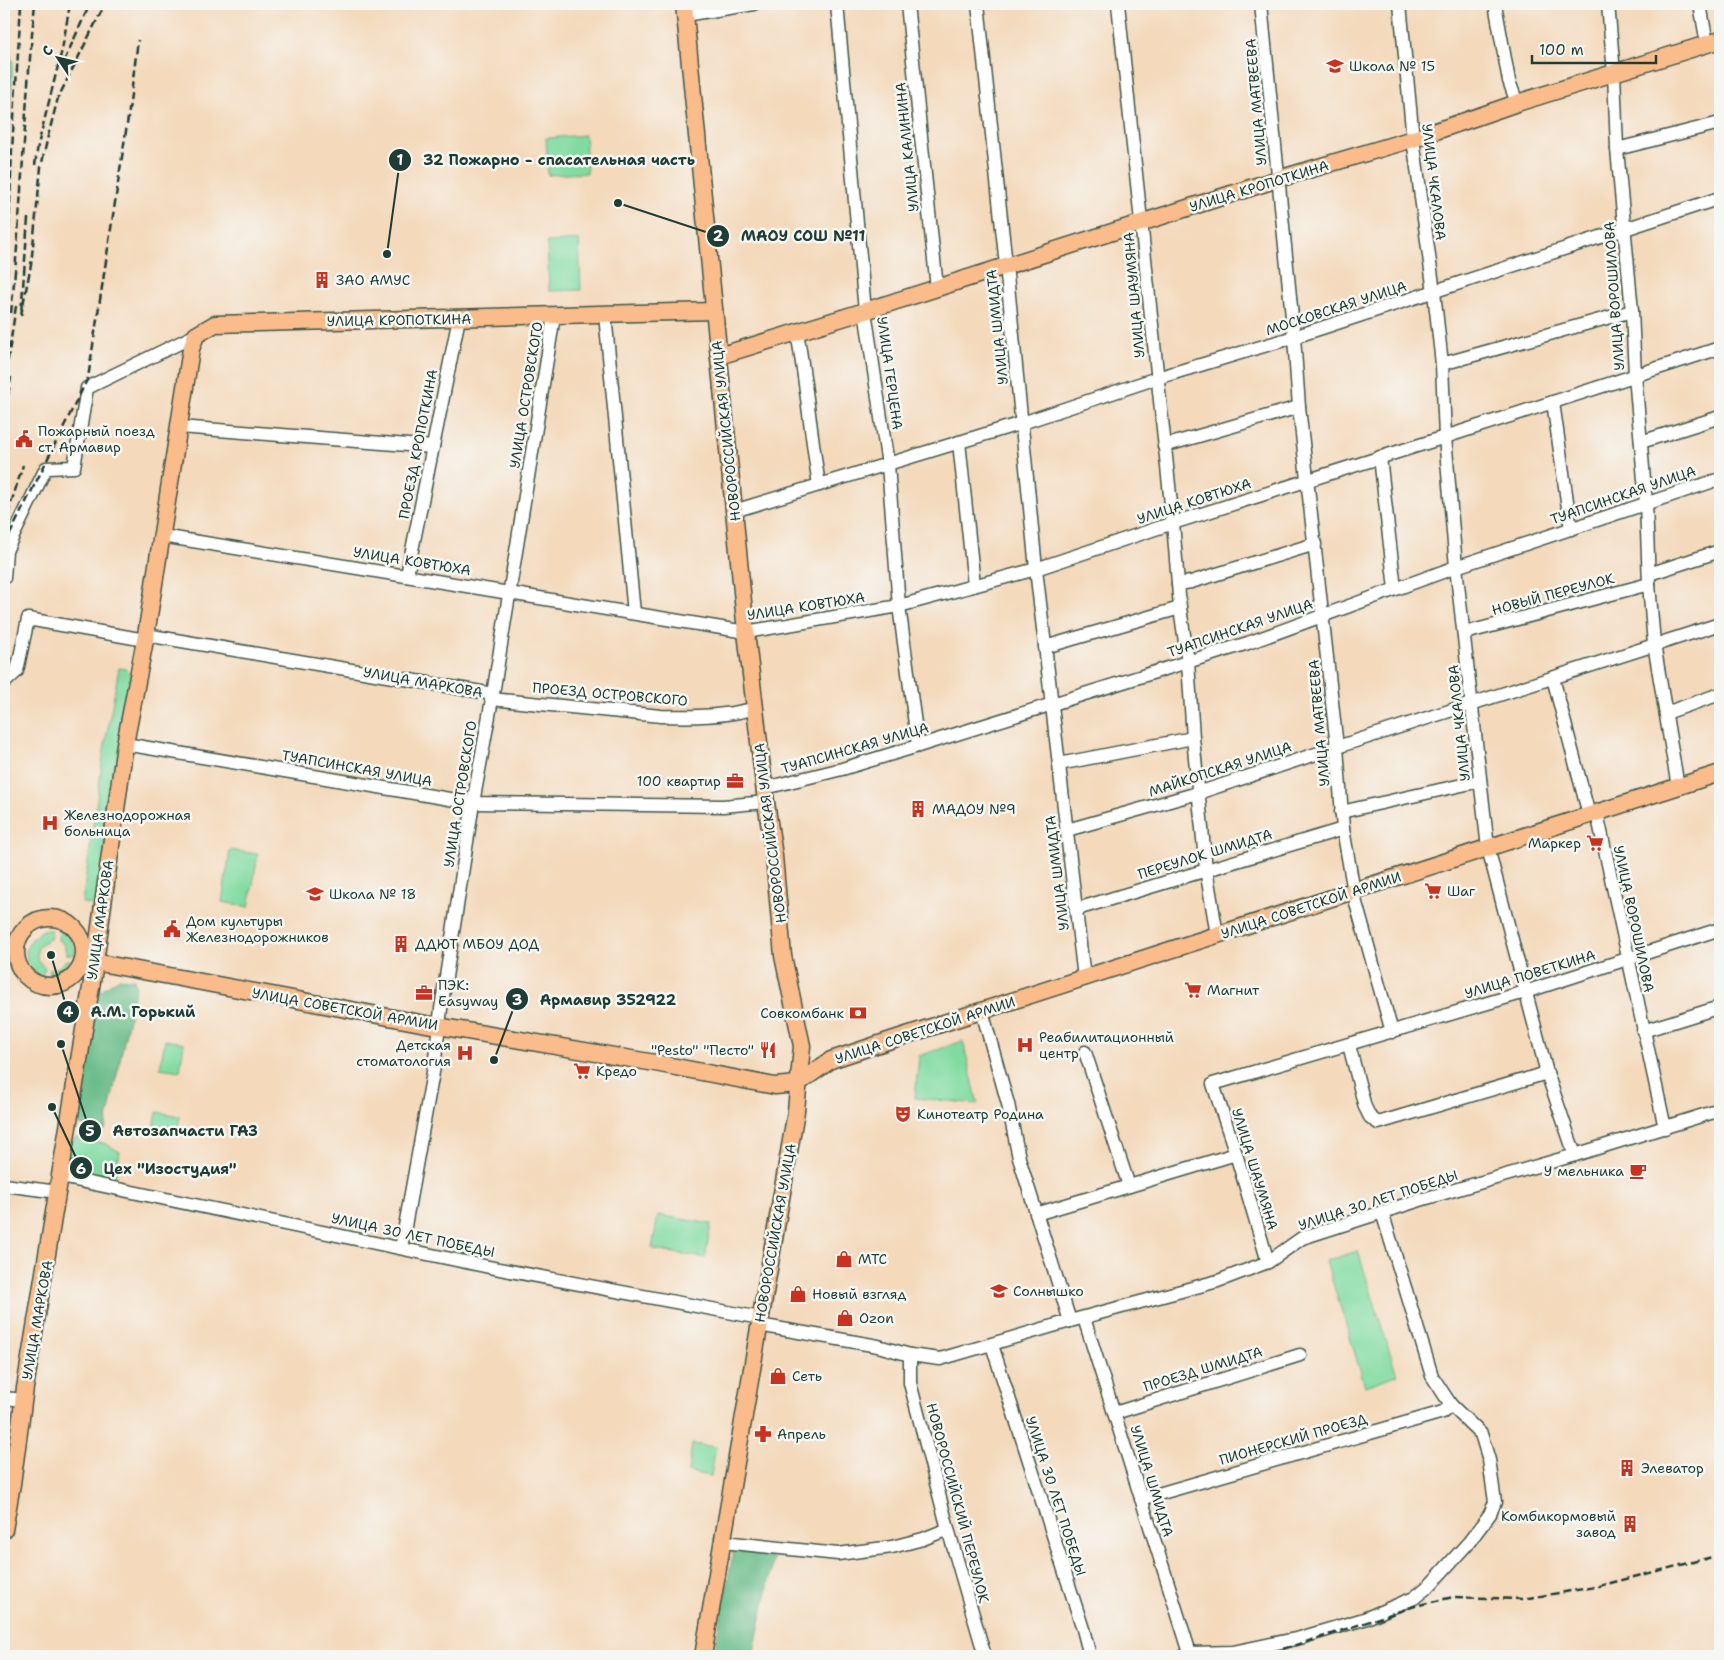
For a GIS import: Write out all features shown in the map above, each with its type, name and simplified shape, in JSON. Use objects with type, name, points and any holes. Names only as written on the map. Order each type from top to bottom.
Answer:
[{"type":"main road","name":"НОВОРОССИЙСКАЯ УЛИЦА","points":[[684,9],[746,632],[774,856],[783,956],[802,1046],[796,1111],[703,1656]]},
{"type":"main road","name":"УЛИЦА КРОПОТКИНА","points":[[719,356],[1278,179],[1413,139],[1517,103],[1714,42]]},
{"type":"main road","name":"УЛИЦА КРОПОТКИНА","points":[[196,335],[215,324],[714,311]]},
{"type":"main road","name":"УЛИЦА МАРКОВА","points":[[4,1530],[59,1185],[90,961],[125,744],[145,638],[180,427],[191,349],[196,335]]},
{"type":"main road","name":"УЛИЦА СОВЕТСКОЙ АРМИИ","points":[[90,961],[775,1086],[797,1084],[831,1060],[1720,773]]},
{"type":"main road","points":[[46,918],[57,918],[66,921],[79,933],[90,961],[64,984],[44,986],[25,976],[19,967],[16,946],[20,935],[27,927],[36,921],[46,918]]},
{"type":"street","points":[[684,9],[754,4]]},
{"type":"street","name":"УЛИЦА ГЕРЦЕНА","points":[[837,4],[865,311],[888,464],[899,606],[918,746]]},
{"type":"street","name":"УЛИЦА КАЛИНИНА","points":[[907,4],[937,288]]},
{"type":"street","name":"УЛИЦА ШМИДТА","points":[[978,4],[1036,569],[1084,978]]},
{"type":"street","name":"УЛИЦА ШАУМЯНА","points":[[1118,4],[1173,523],[1180,608],[1188,662],[1193,738],[1206,869],[1217,935]]},
{"type":"street","name":"УЛИЦА МАТВЕЕВА","points":[[1261,4],[1294,337],[1299,407],[1337,746],[1343,828],[1354,891],[1392,1032]]},
{"type":"street","name":"УЛИЦА ЧКАЛОВА","points":[[1400,4],[1413,139],[1442,364],[1444,437],[1456,567],[1488,848],[1547,1073],[1575,1155]]},
{"type":"street","points":[[1495,4],[1509,81],[1517,103]]},
{"type":"street","name":"УЛИЦА ВОРОШИЛОВА","points":[[1608,4],[1614,73],[1617,149],[1632,311],[1635,375],[1646,503],[1654,644],[1678,787]]},
{"type":"street","points":[[1700,4],[1714,42]]},
{"type":"street","points":[[1617,149],[1720,123]]},
{"type":"street","name":"МОСКОВСКАЯ УЛИЦА","points":[[734,511],[1294,337],[1624,231],[1720,198]]},
{"type":"street","points":[[1442,364],[1632,311]]},
{"type":"street","points":[[605,315],[634,613]]},
{"type":"street","name":"УЛИЦА ОСТРОВСКОГО","points":[[401,1248],[434,1067],[473,803],[554,316]]},
{"type":"street","name":"ПРОЕЗД КРОПОТКИНА","points":[[407,575],[459,318]]},
{"type":"street","points":[[797,332],[820,485]]},
{"type":"street","points":[[4,578],[6,551],[46,468],[74,467],[87,388],[196,335]]},
{"type":"street","name":"УЛИЦА КОВТЮХА","points":[[162,536],[746,632],[899,606],[1036,569],[1173,523],[1720,348]]},
{"type":"street","points":[[1553,402],[1571,528]]},
{"type":"street","points":[[1164,446],[1299,407]]},
{"type":"street","points":[[1641,442],[1720,417]]},
{"type":"street","points":[[180,427],[433,447]]},
{"type":"street","points":[[959,442],[974,585]]},
{"type":"street","points":[[1380,458],[1395,589]]},
{"type":"street","name":"ТУАПСИНСКАЯ УЛИЦА","points":[[125,744],[473,803],[723,806],[765,795],[842,769],[1248,643],[1456,567],[1720,479]]},
{"type":"street","points":[[1178,584],[1191,582],[1315,544]]},
{"type":"street","name":"НОВЫЙ ПЕРЕУЛОК","points":[[1465,633],[1649,579],[1720,551]]},
{"type":"street","points":[[1045,647],[1180,608]]},
{"type":"street","points":[[4,684],[17,671],[28,618],[145,638]]},
{"type":"street","name":"МАЙКОПСКАЯ УЛИЦА","points":[[1067,830],[1198,793],[1337,746],[1720,624]]},
{"type":"street","name":"УЛИЦА МАРКОВА","points":[[145,638],[492,696]]},
{"type":"street","points":[[1552,678],[1593,814]]},
{"type":"street","points":[[1666,713],[1720,694]]},
{"type":"street","name":"ПРОЕЗД ОСТРОВСКОГО","points":[[492,696],[661,716],[688,717],[744,711],[755,708]]},
{"type":"street","points":[[1059,764],[1193,738]]},
{"type":"street","points":[[1341,812],[1480,781]]},
{"type":"street","name":"УЛИЦА ВОРОШИЛОВА","points":[[1593,814],[1665,1128]]},
{"type":"street","name":"ПЕРЕУЛОК ШМИДТА","points":[[1077,909],[1343,828]]},
{"type":"street","name":"УЛИЦА ПОВЕТКИНА","points":[[1213,1084],[1525,992],[1720,929]]},
{"type":"street","points":[[1643,1031],[1720,1007]]},
{"type":"street","points":[[982,1011],[1008,1104],[1019,1158],[1070,1321]]},
{"type":"street","points":[[1349,1045],[1365,1107],[1370,1117],[1378,1122],[1547,1073]]},
{"type":"street","points":[[1085,1052],[1130,1186]]},
{"type":"street","name":"УЛИЦА ШАУМЯНА","points":[[1213,1084],[1268,1262]]},
{"type":"street","name":"УЛИЦА 30 ЛЕТ ПОБЕДЫ","points":[[4,1184],[59,1185],[401,1248],[878,1346],[910,1355],[940,1359],[1218,1281],[1268,1262],[1302,1238],[1720,1110]]},
{"type":"street","points":[[1036,1214],[1236,1154]]},
{"type":"street","points":[[1187,1655],[1233,1652],[1300,1638],[1364,1620],[1414,1598],[1430,1585],[1469,1542],[1490,1514],[1495,1502],[1489,1460],[1481,1434],[1451,1405],[1432,1376],[1382,1212]]},
{"type":"street","name":"УЛИЦА ШМИДТА","points":[[1084,1318],[1115,1413],[1187,1655]]},
{"type":"street","name":"УЛИЦА 30 ЛЕТ ПОБЕДЫ","points":[[992,1345],[1084,1629],[1090,1656]]},
{"type":"street","name":"НОВОРОССИЙСКИЙ ПЕРЕУЛОК","points":[[910,1355],[910,1382],[948,1529],[985,1656]]},
{"type":"street","name":"ПРОЕЗД ШМИДТА","points":[[1115,1413],[1300,1355]]},
{"type":"street","points":[[4,1398],[24,1400]]},
{"type":"street","name":"ПИОНЕРСКИЙ ПРОЕЗД","points":[[1141,1499],[1443,1412],[1451,1405]]},
{"type":"street","points":[[723,1542],[838,1554],[892,1547],[923,1539],[948,1529]]},
{"type":"green space","points":[[4,43],[13,61],[4,216]]},
{"type":"green space","points":[[585,135],[587,173],[548,175],[546,138]]},
{"type":"green space","points":[[579,240],[581,290],[549,291],[547,242]]},
{"type":"green space","points":[[119,668],[126,669],[131,674],[98,901],[94,905],[82,903],[105,744]]},
{"type":"green space","points":[[230,850],[258,854],[249,907],[222,902]]},
{"type":"green space","points":[[43,930],[52,930],[50,939],[41,944],[37,951],[38,959],[45,968],[42,977],[30,966],[26,954],[30,942]]},
{"type":"green space","points":[[59,930],[71,940],[75,955],[67,954],[63,943],[58,940]]},
{"type":"green space","points":[[66,960],[75,961],[70,969],[58,977],[49,978],[50,969],[59,967]]},
{"type":"green space","points":[[119,978],[134,979],[136,986],[105,1130],[74,1124],[97,993]]},
{"type":"green space","points":[[165,1040],[184,1043],[180,1071],[160,1068]]},
{"type":"green space","points":[[963,1041],[978,1104],[915,1098],[919,1056]]},
{"type":"green space","points":[[157,1112],[180,1116],[177,1132],[154,1127]]},
{"type":"green space","points":[[79,1137],[106,1144],[120,1152],[114,1183],[70,1175],[65,1169],[71,1140]]},
{"type":"green space","points":[[658,1215],[711,1224],[705,1258],[652,1249]]},
{"type":"green space","points":[[1358,1251],[1397,1375],[1365,1386],[1326,1261]]},
{"type":"green space","points":[[692,1444],[716,1447],[711,1476],[688,1472]]},
{"type":"green space","points":[[734,1548],[774,1558],[753,1656],[713,1656]]},
{"type":"railway","points":[[4,300],[7,277],[12,150],[21,4]]},
{"type":"railway","points":[[11,313],[35,4]]},
{"type":"railway","points":[[35,165],[38,145],[62,50],[70,4]]},
{"type":"railway","points":[[64,61],[90,4]]},
{"type":"railway","points":[[28,218],[21,315],[31,265],[41,167],[58,98],[105,4]]},
{"type":"railway","points":[[4,546],[88,378],[128,118],[138,40]]},
{"type":"railway","points":[[4,385],[16,306]]},
{"type":"railway","points":[[4,419],[11,377]]},
{"type":"railway","points":[[4,526],[23,465]]},
{"type":"railway","points":[[1260,1656],[1415,1606],[1453,1597],[1523,1599],[1595,1587],[1720,1555]]},
{"type":"place","name":"Школа № 15","points":[[1335,66]]},
{"type":"place","name":"МАОУ СОШ №11","points":[[618,203]]},
{"type":"place","name":"32 Пожарно - спасательная часть","points":[[387,254]]},
{"type":"place","name":"ЗАО АМУС","points":[[322,280]]},
{"type":"place","name":"Пожарный поезд ст. Армавир","points":[[24,439]]},
{"type":"place","name":"100 квартир","points":[[735,781]]},
{"type":"place","name":"МАДОУ №9","points":[[918,809]]},
{"type":"place","name":"Железнодорожная больница","points":[[50,823]]},
{"type":"place","name":"Маркер","points":[[1595,843]]},
{"type":"place","name":"Шаг","points":[[1433,891]]},
{"type":"place","name":"Школа № 18","points":[[315,894]]},
{"type":"place","name":"Дом культуры Железнодорожников","points":[[172,929]]},
{"type":"place","name":"ДДЮТ МБОУ ДОД","points":[[401,944]]},
{"type":"place","name":"А.М. Горький","points":[[51,955]]},
{"type":"place","name":"Магнит","points":[[1193,990]]},
{"type":"place","name":"ПЭК: Easyway","points":[[424,993]]},
{"type":"place","name":"Совкомбанк","points":[[858,1013]]},
{"type":"place","name":"Автозапчасти ГАЗ","points":[[61,1044]]},
{"type":"place","name":"Реабилитационный центр","points":[[1025,1045]]},
{"type":"place","name":"\"Pesto\" \"Песто\"","points":[[768,1050]]},
{"type":"place","name":"Детская стоматология","points":[[465,1053]]},
{"type":"place","name":"Армавир 352922","points":[[494,1060]]},
{"type":"place","name":"Кредо","points":[[582,1071]]},
{"type":"place","name":"Цех \"Изостудия\"","points":[[52,1107]]},
{"type":"place","name":"Кинотеатр Родина","points":[[903,1114]]},
{"type":"place","name":"У мельника","points":[[1638,1171]]},
{"type":"place","name":"МТС","points":[[844,1259]]},
{"type":"place","name":"Солнышко","points":[[999,1291]]},
{"type":"place","name":"Новый взгляд","points":[[798,1294]]},
{"type":"place","name":"Ozon","points":[[845,1318]]},
{"type":"place","name":"Сеть","points":[[778,1376]]},
{"type":"place","name":"Апрель","points":[[763,1434]]},
{"type":"place","name":"Элеватор","points":[[1627,1468]]},
{"type":"place","name":"Комбикормовый завод","points":[[1630,1524]]}]
